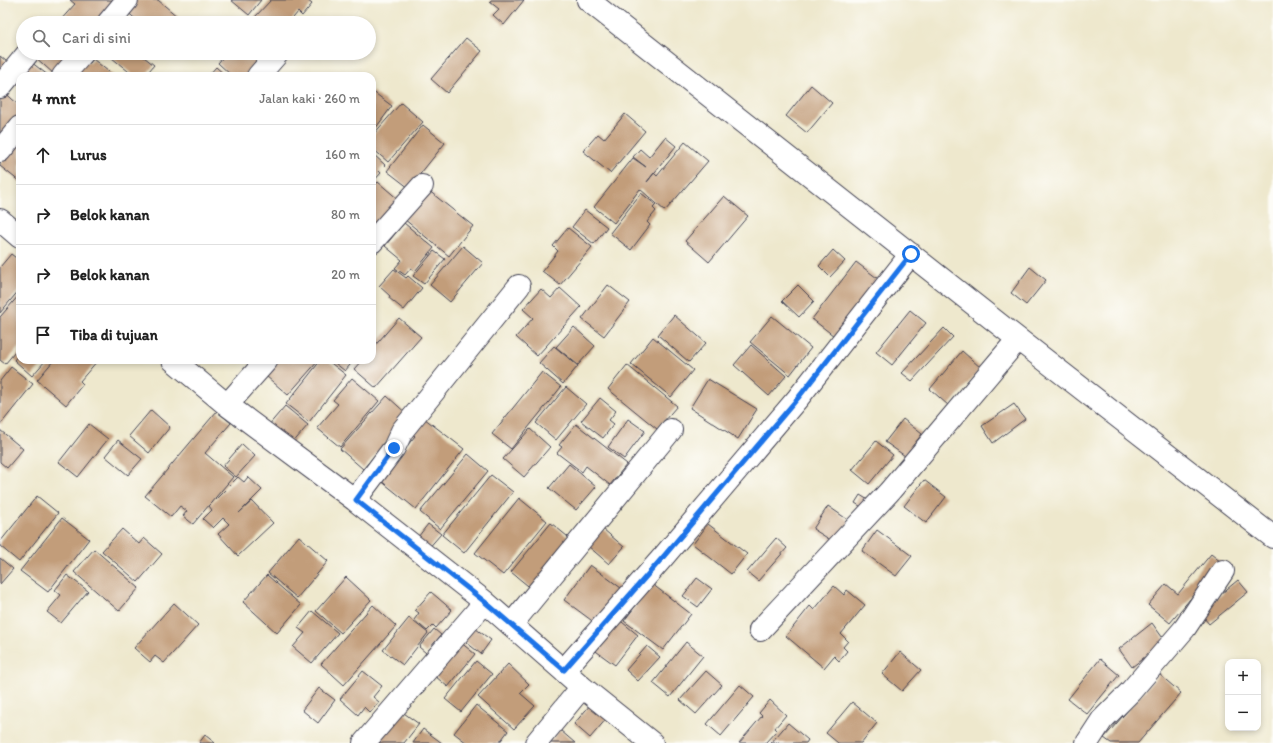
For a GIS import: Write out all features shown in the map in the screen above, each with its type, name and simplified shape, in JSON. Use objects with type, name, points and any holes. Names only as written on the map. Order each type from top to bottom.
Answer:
[{"type":"street","points":[[114,16],[127,0]]},
{"type":"street","points":[[588,0],[1018,339],[1273,537]]},
{"type":"street","points":[[0,87],[22,60]]},
{"type":"street","points":[[66,72],[76,60]]},
{"type":"street","points":[[261,72],[272,60]]},
{"type":"street","points":[[0,151],[16,132]]},
{"type":"street","points":[[376,238],[422,186]]},
{"type":"street","points":[[0,220],[16,234]]},
{"type":"street","points":[[564,670],[664,556],[798,398],[911,254]]},
{"type":"street","points":[[356,500],[394,448],[402,431],[519,286]]},
{"type":"street","points":[[760,630],[889,492],[1018,339]]},
{"type":"street","points":[[177,364],[227,405],[356,500],[485,602],[582,687],[652,743]]},
{"type":"street","points":[[227,405],[263,364]]},
{"type":"street","points":[[511,625],[671,430]]},
{"type":"street","points":[[1087,743],[1102,720],[1130,692],[1185,628],[1223,571]]},
{"type":"street","points":[[364,743],[485,602]]},
{"type":"street","points":[[536,743],[582,687]]},
{"type":"building","points":[[70,0],[120,0],[106,16],[64,16],[75,4]]},
{"type":"building","points":[[132,0],[158,0],[177,16],[132,16],[124,9]]},
{"type":"building","points":[[231,0],[261,0],[249,15]]},
{"type":"building","points":[[271,0],[307,0],[312,4],[302,16],[298,12],[295,16],[256,16]]},
{"type":"building","points":[[491,0],[524,0],[504,25],[493,15],[499,9],[490,2]]},
{"type":"building","points":[[466,38],[482,51],[447,93],[431,79]]},
{"type":"building","points":[[0,56],[13,67],[0,82]]},
{"type":"building","points":[[38,60],[68,60],[58,72],[52,72]]},
{"type":"building","points":[[94,60],[109,72],[77,72],[87,61],[90,63]]},
{"type":"building","points":[[115,60],[148,60],[154,65],[148,72],[129,72]]},
{"type":"building","points":[[221,60],[260,60],[249,72],[228,72],[218,63]]},
{"type":"building","points":[[31,62],[44,72],[23,72]]},
{"type":"building","points":[[216,67],[222,72],[212,72]]},
{"type":"building","points":[[811,85],[832,103],[807,133],[786,116]]},
{"type":"building","points":[[2,90],[16,102],[16,121],[0,139],[0,93]]},
{"type":"building","points":[[376,94],[392,106],[376,128]]},
{"type":"building","points":[[401,103],[423,122],[388,162],[376,152],[376,131]]},
{"type":"building","points":[[625,114],[645,131],[610,173],[583,151],[598,134],[604,139]]},
{"type":"building","points":[[423,125],[445,143],[409,188],[387,171]]},
{"type":"building","points":[[665,137],[676,146],[654,173],[657,176],[685,142],[708,161],[665,211],[640,189],[614,223],[594,207],[633,158],[646,167],[633,157],[640,149],[649,157]]},
{"type":"building","points":[[16,145],[16,179],[0,166],[0,164]]},
{"type":"building","points":[[376,157],[385,165],[379,171],[381,173],[376,179]]},
{"type":"building","points":[[378,182],[399,200],[376,225],[376,184]]},
{"type":"building","points":[[428,190],[473,226],[449,256],[404,219]]},
{"type":"building","points":[[641,193],[656,205],[653,208],[656,211],[647,222],[650,225],[631,250],[610,233]]},
{"type":"building","points":[[724,196],[748,216],[709,262],[685,241]]},
{"type":"building","points":[[585,210],[607,227],[594,244],[572,227]]},
{"type":"building","points":[[404,223],[434,248],[415,271],[411,268],[405,275],[395,268],[402,260],[385,246]]},
{"type":"building","points":[[568,228],[592,247],[560,285],[542,271],[558,251],[553,246]]},
{"type":"building","points":[[463,246],[483,263],[450,302],[430,285]]},
{"type":"building","points":[[833,250],[845,261],[830,277],[819,266]]},
{"type":"building","points":[[434,251],[445,259],[424,284],[413,276]]},
{"type":"building","points":[[11,254],[16,258],[16,294],[0,313],[0,267]]},
{"type":"building","points":[[856,262],[881,281],[838,339],[812,319]]},
{"type":"building","points":[[1030,267],[1046,280],[1026,305],[1011,293]]},
{"type":"building","points":[[394,269],[406,278],[408,276],[422,288],[404,310],[389,298],[390,296],[379,286]]},
{"type":"building","points":[[608,285],[630,302],[604,336],[582,319]]},
{"type":"building","points":[[798,285],[814,301],[799,317],[782,301]]},
{"type":"building","points":[[560,288],[581,307],[537,356],[516,337],[533,318],[523,309],[541,289],[551,298]]},
{"type":"building","points":[[16,299],[16,351],[5,364],[0,360],[0,317]]},
{"type":"building","points":[[910,310],[926,323],[892,365],[876,352]]},
{"type":"building","points":[[674,315],[706,343],[689,362],[658,335]]},
{"type":"building","points":[[772,316],[811,348],[790,375],[750,342]]},
{"type":"building","points":[[399,318],[421,337],[376,388],[354,369],[358,364],[376,364],[376,344]]},
{"type":"building","points":[[574,327],[595,346],[578,365],[556,347]]},
{"type":"building","points":[[944,328],[953,337],[912,381],[902,373]]},
{"type":"building","points":[[653,337],[693,370],[671,397],[631,364]]},
{"type":"building","points":[[751,345],[786,376],[769,396],[734,365]]},
{"type":"building","points":[[554,346],[578,366],[563,384],[539,363]]},
{"type":"building","points":[[962,351],[981,368],[949,406],[930,389]]},
{"type":"building","points":[[18,364],[42,364],[32,376]]},
{"type":"building","points":[[51,364],[95,364],[80,381],[83,384],[66,405],[37,380]]},
{"type":"building","points":[[276,364],[315,364],[288,395],[266,376]]},
{"type":"building","points":[[318,364],[332,364],[346,375],[309,422],[286,404]]},
{"type":"building","points":[[336,364],[351,364],[345,371]]},
{"type":"building","points":[[627,365],[677,406],[657,429],[608,389]]},
{"type":"building","points":[[11,367],[33,384],[1,424],[0,381]]},
{"type":"building","points":[[542,372],[561,387],[511,449],[492,434]]},
{"type":"building","points":[[352,378],[379,401],[340,447],[317,428],[338,404],[333,400]]},
{"type":"building","points":[[708,379],[757,409],[738,439],[690,408]]},
{"type":"building","points":[[566,387],[586,404],[556,440],[536,423]]},
{"type":"building","points":[[387,396],[409,416],[363,469],[340,449]]},
{"type":"building","points":[[600,398],[616,411],[609,420],[614,424],[603,438],[581,421]]},
{"type":"building","points":[[1014,404],[1025,419],[993,443],[982,426]]},
{"type":"building","points":[[285,406],[308,425],[291,445],[268,426]]},
{"type":"building","points":[[151,410],[170,427],[149,453],[129,436]]},
{"type":"building","points":[[217,411],[231,423],[205,453],[233,477],[193,524],[183,516],[187,511],[180,506],[171,517],[145,496]]},
{"type":"building","points":[[420,415],[464,449],[416,509],[380,480],[415,436],[408,430]]},
{"type":"building","points":[[628,419],[645,431],[624,459],[608,447]]},
{"type":"building","points":[[903,419],[922,434],[905,456],[885,442]]},
{"type":"building","points":[[89,424],[108,439],[78,477],[59,462]]},
{"type":"building","points":[[576,424],[627,464],[610,485],[586,466],[582,472],[557,453],[562,447],[559,445]]},
{"type":"building","points":[[530,429],[550,447],[524,477],[503,459]]},
{"type":"building","points":[[0,430],[23,449],[7,468],[0,462]]},
{"type":"building","points":[[118,440],[142,459],[128,475],[105,456]]},
{"type":"building","points":[[876,441],[893,455],[869,484],[852,470]]},
{"type":"building","points":[[242,444],[255,456],[236,477],[223,466]]},
{"type":"building","points":[[468,454],[488,471],[440,529],[420,512]]},
{"type":"building","points":[[569,464],[596,487],[576,510],[549,488]]},
{"type":"building","points":[[491,475],[513,492],[464,553],[442,535]]},
{"type":"building","points":[[238,477],[244,482],[248,477],[262,490],[239,513],[252,501],[273,523],[238,556],[218,534],[229,524],[223,518],[213,528],[203,519],[212,510],[209,506]]},
{"type":"building","points":[[924,480],[946,497],[926,523],[904,506]]},
{"type":"building","points":[[860,495],[873,503],[868,511],[855,503]]},
{"type":"building","points":[[37,496],[58,513],[19,562],[0,546],[0,542]]},
{"type":"building","points":[[519,498],[547,521],[503,575],[475,553]]},
{"type":"building","points":[[828,506],[851,522],[837,544],[813,529]]},
{"type":"building","points":[[62,518],[89,539],[48,592],[20,571]]},
{"type":"building","points":[[551,523],[573,541],[533,590],[511,572]]},
{"type":"building","points":[[428,524],[441,534],[427,550],[415,541]]},
{"type":"building","points":[[708,524],[747,554],[731,574],[693,544]]},
{"type":"building","points":[[122,529],[139,544],[144,538],[162,554],[138,582],[102,551]]},
{"type":"building","points":[[603,529],[624,547],[609,564],[588,546]]},
{"type":"building","points":[[877,530],[912,556],[896,576],[862,551]]},
{"type":"building","points":[[299,536],[328,561],[297,598],[268,573]]},
{"type":"building","points":[[776,538],[787,548],[758,581],[747,572]]},
{"type":"building","points":[[94,549],[139,588],[119,611],[74,572]]},
{"type":"building","points":[[1211,554],[1221,562],[1170,623],[1148,605],[1166,584],[1178,594]]},
{"type":"building","points":[[0,558],[13,569],[0,584]]},
{"type":"building","points":[[590,565],[621,588],[595,623],[564,600]]},
{"type":"building","points":[[67,575],[88,591],[61,623],[47,612],[61,595],[55,590]]},
{"type":"building","points":[[267,575],[301,605],[277,633],[243,602]]},
{"type":"building","points":[[346,577],[371,600],[341,633],[316,611]]},
{"type":"building","points":[[697,578],[712,589],[698,607],[683,596]]},
{"type":"building","points":[[1238,580],[1248,592],[1209,624],[1199,612]]},
{"type":"building","points":[[652,584],[691,614],[663,650],[624,621]]},
{"type":"building","points":[[834,586],[844,595],[847,590],[865,605],[841,634],[848,641],[843,647],[847,651],[839,661],[834,656],[824,668],[786,636],[810,606],[814,610]]},
{"type":"building","points":[[431,592],[452,610],[436,628],[433,625],[427,631],[414,620],[419,613],[415,610]]},
{"type":"building","points":[[174,603],[198,625],[164,663],[155,656],[150,662],[134,648]]},
{"type":"building","points":[[373,605],[396,626],[344,685],[321,664]]},
{"type":"building","points":[[312,611],[338,633],[312,663],[293,647],[305,633],[298,628]]},
{"type":"building","points":[[409,618],[428,633],[403,665],[383,650]]},
{"type":"building","points":[[617,618],[638,635],[615,665],[593,649]]},
{"type":"building","points":[[1152,623],[1165,641],[1132,667],[1119,649]]},
{"type":"building","points":[[472,626],[491,640],[481,654],[462,639]]},
{"type":"building","points":[[434,629],[441,635],[426,653],[419,647]]},
{"type":"building","points":[[455,638],[475,654],[448,687],[429,671]]},
{"type":"building","points":[[686,642],[703,656],[670,697],[653,683]]},
{"type":"building","points":[[647,646],[660,657],[638,681],[626,670]]},
{"type":"building","points":[[900,652],[921,670],[902,691],[882,674]]},
{"type":"building","points":[[1100,659],[1119,675],[1087,714],[1068,699]]},
{"type":"building","points":[[476,661],[492,674],[461,712],[445,699]]},
{"type":"building","points":[[508,664],[529,684],[520,693],[535,706],[514,729],[478,697]]},
{"type":"building","points":[[363,671],[382,686],[373,697],[379,702],[370,713],[364,707],[358,715],[340,699]]},
{"type":"building","points":[[706,671],[722,685],[696,714],[680,700]]},
{"type":"building","points":[[1159,674],[1181,693],[1138,743],[1111,743],[1104,738]]},
{"type":"building","points":[[740,685],[754,697],[721,736],[707,724]]},
{"type":"building","points":[[319,688],[335,700],[318,723],[302,710]]},
{"type":"building","points":[[770,700],[786,715],[775,728],[777,730],[765,743],[739,743],[762,716],[759,713]]},
{"type":"building","points":[[852,702],[877,723],[861,743],[838,743],[826,733]]},
{"type":"building","points":[[591,704],[607,718],[590,738],[574,724]]},
{"type":"building","points":[[476,705],[508,731],[499,743],[467,743],[454,733]]},
{"type":"building","points":[[397,708],[419,724],[404,743],[370,743]]},
{"type":"building","points":[[788,723],[808,740],[806,743],[771,743]]},
{"type":"building","points":[[423,729],[442,743],[413,743]]},
{"type":"building","points":[[560,730],[575,743],[549,743]]},
{"type":"building","points":[[205,735],[215,743],[199,743]]},
{"type":"route","points":[[394,448],[356,500],[485,602],[564,670],[664,556],[798,398],[911,254]]}]
